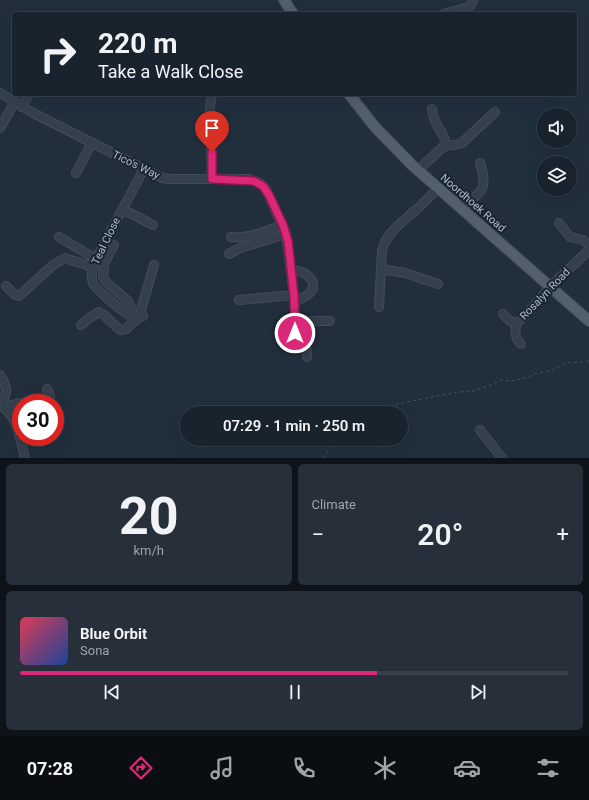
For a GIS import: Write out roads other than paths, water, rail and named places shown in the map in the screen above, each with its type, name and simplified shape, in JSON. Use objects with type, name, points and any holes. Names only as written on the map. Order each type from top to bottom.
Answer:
[{"type":"main road","points":[[284,0],[293,12]]},
{"type":"main road","name":"Noordhoek Road","points":[[350,96],[375,127],[418,170],[589,321]]},
{"type":"street","points":[[451,12],[469,7],[473,0]]},
{"type":"street","name":"Tico's Way","points":[[0,93],[18,105],[157,176],[168,179],[249,179],[260,183],[266,189],[286,234],[294,298],[295,328],[294,338],[289,344]]},
{"type":"street","points":[[0,128],[27,96]]},
{"type":"street","points":[[212,96],[210,107],[212,179]]},
{"type":"street","points":[[432,110],[436,124],[445,139],[444,146]]},
{"type":"street","points":[[418,170],[444,146],[462,143],[495,112]]},
{"type":"street","points":[[76,173],[92,143]]},
{"type":"street","points":[[461,209],[483,188],[484,181],[480,162]]},
{"type":"street","name":"Teal Close","points":[[137,316],[124,312],[94,285],[92,280],[94,263],[144,169]]},
{"type":"street","points":[[379,307],[382,248],[386,240],[404,220],[423,204],[438,188]]},
{"type":"street","points":[[122,209],[153,225]]},
{"type":"street","points":[[559,223],[570,237],[583,240],[589,245]]},
{"type":"street","points":[[231,236],[250,236],[283,225]]},
{"type":"street","points":[[229,254],[240,248],[286,234]]},
{"type":"street","points":[[59,237],[94,263]]},
{"type":"street","points":[[114,245],[104,264],[103,277],[106,282],[130,304],[132,310],[137,316]]},
{"type":"street","name":"Rosalyn Road","points":[[521,344],[516,333],[517,323],[550,287],[589,250]]},
{"type":"street","points":[[6,286],[15,295],[19,296],[63,258],[94,263]]},
{"type":"street","points":[[81,325],[88,318],[99,312],[121,330],[126,329],[137,316],[154,265]]},
{"type":"street","points":[[381,269],[405,273],[438,284]]},
{"type":"street","points":[[239,300],[305,297],[312,290],[313,282],[306,274],[291,270]]},
{"type":"street","points":[[503,314],[510,321],[517,323]]},
{"type":"street","points":[[307,357],[307,325],[311,320],[330,321]]},
{"type":"street","points":[[295,328],[306,329]]},
{"type":"street","points":[[0,375],[6,386],[7,393],[3,407],[16,424],[25,458]]},
{"type":"street","points":[[47,389],[49,394]]},
{"type":"street","points":[[480,430],[502,458]]}]
